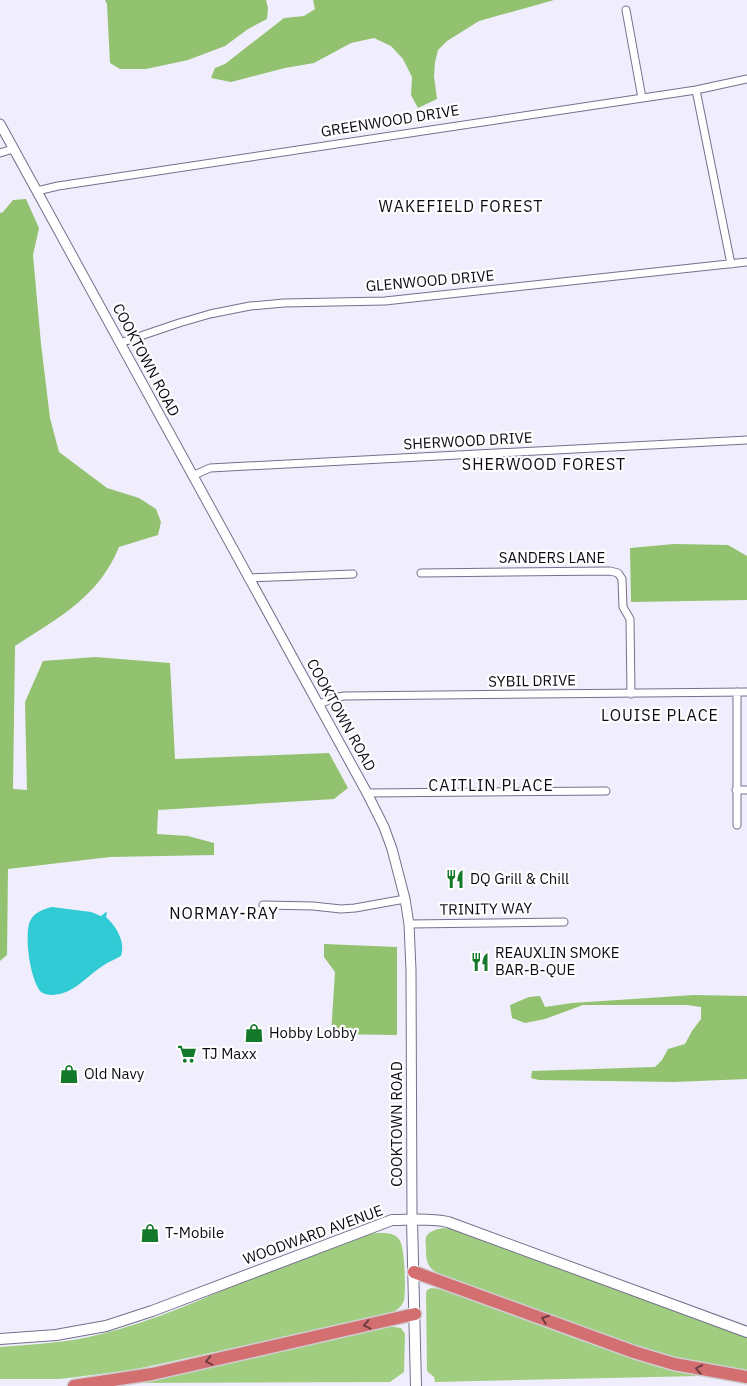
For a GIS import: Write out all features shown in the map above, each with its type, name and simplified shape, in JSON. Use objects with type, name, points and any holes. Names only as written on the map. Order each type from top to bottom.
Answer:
[{"type":"highway","points":[[414,1272],[634,1352],[674,1364],[747,1377]]},
{"type":"highway","points":[[74,1386],[152,1374],[415,1314]]},
{"type":"main road","name":"WOODWARD AVENUE","points":[[0,1339],[56,1335],[106,1326],[392,1220],[448,1222],[747,1332]]},
{"type":"main road","name":"COOKTOWN ROAD","points":[[412,1220],[416,1386]]},
{"type":"street","points":[[626,10],[642,98]]},
{"type":"street","name":"GREENWOOD DRIVE","points":[[37,191],[78,183],[696,90],[747,79]]},
{"type":"street","points":[[696,90],[731,264]]},
{"type":"street","name":"COOKTOWN ROAD","points":[[0,124],[384,827],[392,849],[405,899],[409,924],[412,1220]]},
{"type":"street","points":[[0,153],[13,149]]},
{"type":"street","name":"GLENWOOD DRIVE","points":[[120,343],[187,321],[250,306],[284,303],[385,301],[747,262]]},
{"type":"street","name":"SHERWOOD DRIVE","points":[[192,476],[210,468],[747,440]]},
{"type":"street","name":"SANDERS LANE","points":[[421,573],[610,571],[618,574],[622,579],[623,607],[630,620],[631,694]]},
{"type":"street","points":[[248,578],[352,574]]},
{"type":"street","points":[[737,692],[737,825]]},
{"type":"street","name":"SYBIL DRIVE","points":[[318,705],[333,698],[344,696],[747,692]]},
{"type":"street","points":[[736,790],[747,790]]},
{"type":"street","points":[[367,793],[606,791]]},
{"type":"street","points":[[263,905],[313,906],[341,909],[405,899]]},
{"type":"street","name":"TRINITY WAY","points":[[409,924],[564,922]]},
{"type":"green space","points":[[105,0],[266,0],[268,8],[267,19],[248,29],[225,46],[188,60],[146,69],[120,69],[110,63],[107,4]]},
{"type":"green space","points":[[313,0],[554,0],[479,21],[447,41],[438,50],[435,62],[434,76],[437,99],[418,108],[411,95],[412,77],[403,59],[391,46],[374,38],[351,43],[314,63],[285,68],[231,82],[211,78],[215,68],[225,64],[284,18],[304,16],[315,9]]},
{"type":"green space","points":[[26,199],[39,228],[33,255],[50,418],[59,452],[107,488],[139,498],[156,509],[161,522],[158,535],[119,547],[100,580],[76,605],[15,646],[13,789],[27,790],[25,702],[43,661],[95,657],[170,663],[175,759],[329,753],[348,788],[334,799],[158,810],[157,834],[188,836],[214,843],[214,855],[110,857],[8,869],[7,955],[0,961],[0,213],[13,200]]},
{"type":"green space","points":[[674,544],[728,545],[747,556],[747,600],[631,602],[630,548]]},
{"type":"green space","points":[[324,944],[397,947],[397,1035],[331,1034],[335,972],[324,957]]},
{"type":"green space","points":[[694,995],[747,996],[747,1079],[674,1082],[539,1080],[531,1078],[532,1071],[655,1067],[662,1060],[668,1049],[685,1044],[701,1019],[701,1007],[687,1005],[583,1005],[545,1019],[525,1023],[512,1018],[510,1005],[529,997],[540,996],[545,1007],[572,1003]]},
{"type":"green space","points":[[443,1228],[453,1229],[747,1335],[747,1371],[676,1358],[620,1341],[437,1273],[431,1268],[426,1257],[426,1239],[427,1235],[431,1232]]},
{"type":"green space","points":[[367,1234],[394,1235],[399,1239],[403,1250],[404,1300],[402,1305],[390,1314],[132,1370],[60,1379],[0,1379],[0,1347],[51,1343],[122,1329],[182,1307],[300,1258]]},
{"type":"green space","points":[[431,1288],[442,1289],[629,1357],[696,1373],[699,1376],[435,1382],[434,1377],[427,1371],[426,1293]]},
{"type":"green space","points":[[387,1326],[401,1328],[405,1334],[404,1372],[390,1382],[130,1383]]},
{"type":"water","points":[[52,907],[91,912],[101,916],[106,912],[106,917],[119,935],[122,951],[121,956],[98,969],[74,988],[52,995],[42,993],[34,978],[29,957],[28,928],[34,915]]},
{"type":"place","name":"DQ Grill & Chill","points":[[455,879]]},
{"type":"place","name":"REAUXLIN SMOKE BAR-B-QUE","points":[[480,962]]},
{"type":"place","name":"Hobby Lobby","points":[[254,1033]]},
{"type":"place","name":"TJ Maxx","points":[[187,1054]]},
{"type":"place","name":"Old Navy","points":[[69,1074]]},
{"type":"place","name":"T-Mobile","points":[[150,1233]]},
{"type":"district","name":"WAKEFIELD FOREST","points":[[461,206]]},
{"type":"district","name":"SHERWOOD FOREST","points":[[544,464]]},
{"type":"district","name":"LOUISE PLACE","points":[[660,715]]},
{"type":"district","name":"CAITLIN PLACE","points":[[491,785]]},
{"type":"district","name":"NORMAY-RAY","points":[[224,913]]}]
